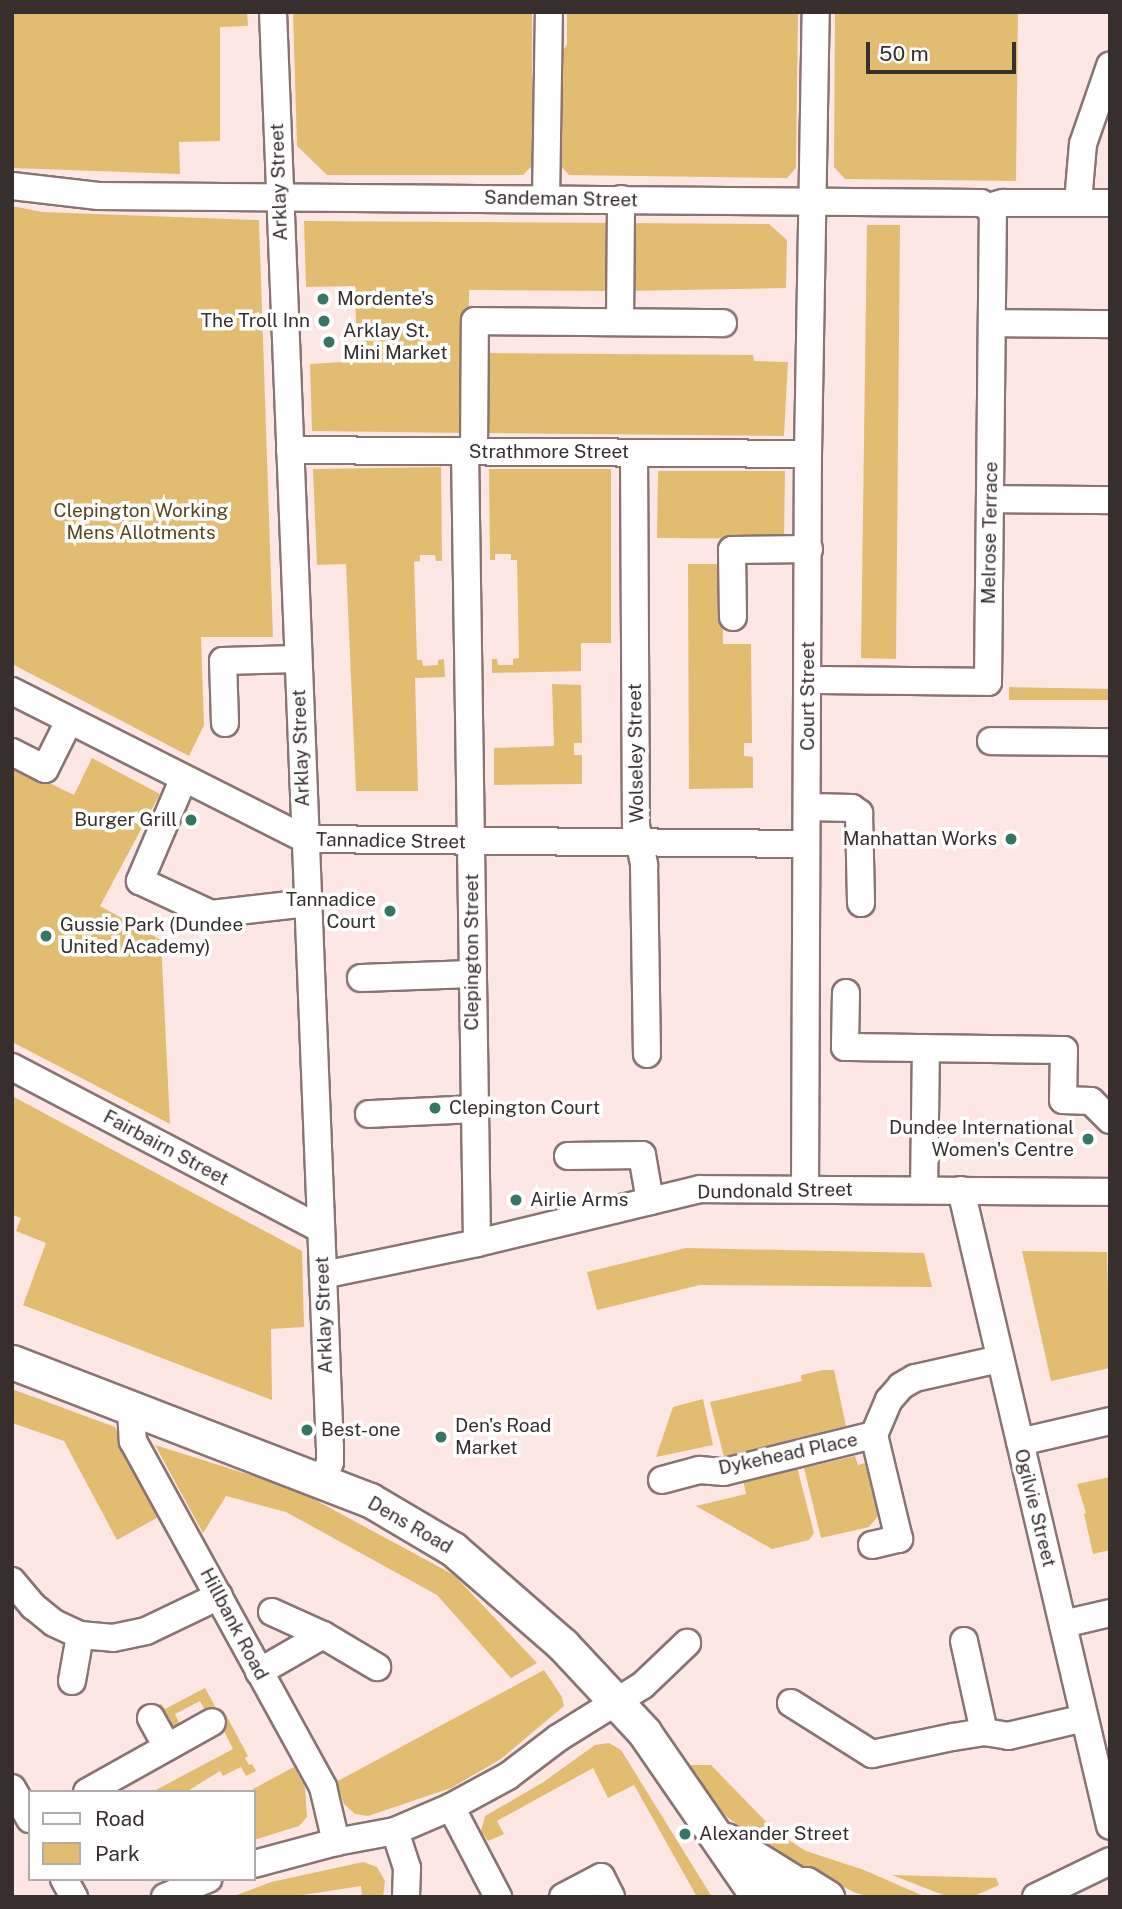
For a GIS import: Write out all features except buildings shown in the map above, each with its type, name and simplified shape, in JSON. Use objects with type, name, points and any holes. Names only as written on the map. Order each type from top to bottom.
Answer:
[{"type":"main road","name":"Dens Road","points":[[12,1362],[370,1500],[453,1549],[533,1617],[615,1700],[661,1754],[709,1829],[758,1897]]},
{"type":"main road","name":"Dens Road","points":[[709,1829],[812,1893]]},
{"type":"street","name":"Arklay Street","points":[[273,12],[330,1462],[322,1483]]},
{"type":"street","name":"Court Street","points":[[805,1189],[808,453],[816,12]]},
{"type":"street","points":[[546,199],[549,15]]},
{"type":"street","points":[[1078,202],[1083,144],[1110,66]]},
{"type":"street","name":"Sandeman Street","points":[[12,186],[98,196],[981,203],[988,207],[1003,203],[1110,202]]},
{"type":"street","points":[[621,199],[620,323],[723,323]]},
{"type":"street","name":"Melrose Terrace","points":[[808,680],[988,682],[993,213],[988,207]]},
{"type":"street","name":"Clepington Street","points":[[477,1243],[472,974],[470,451],[475,321],[620,323]]},
{"type":"street","points":[[992,323],[1110,324]]},
{"type":"street","name":"Strathmore Street","points":[[290,450],[808,453]]},
{"type":"street","name":"Wolseley Street","points":[[634,453],[636,826],[644,865],[647,1054]]},
{"type":"street","points":[[990,499],[1110,500]]},
{"type":"street","points":[[733,617],[733,550],[808,550]]},
{"type":"street","points":[[225,723],[223,661],[298,659]]},
{"type":"street","name":"Tannadice Street","points":[[12,691],[305,839],[805,844]]},
{"type":"street","points":[[12,752],[45,769],[69,721]]},
{"type":"street","points":[[991,741],[1110,742]]},
{"type":"street","points":[[183,779],[140,881],[211,914],[307,903]]},
{"type":"street","points":[[808,807],[852,808],[859,813],[861,903]]},
{"type":"street","points":[[361,978],[472,974]]},
{"type":"street","points":[[845,993],[845,1047],[1064,1050],[1063,1100],[1091,1101],[1110,1120]]},
{"type":"street","points":[[924,1190],[926,1048]]},
{"type":"street","name":"Fairbairn Street","points":[[12,1067],[320,1229]]},
{"type":"street","points":[[369,1114],[474,1109]]},
{"type":"street","points":[[568,1156],[642,1155],[650,1200]]},
{"type":"street","name":"Dundonald Street","points":[[323,1275],[477,1243],[700,1189],[1110,1192]]},
{"type":"street","name":"Ogilvie Street","points":[[961,1190],[1110,1826]]},
{"type":"street","name":"Dykehead Place","points":[[873,1545],[899,1539],[874,1435],[889,1400],[901,1386],[915,1378],[1000,1359]]},
{"type":"street","name":"Hillbank Road","points":[[131,1408],[133,1441],[323,1787],[336,1842]]},
{"type":"street","points":[[1020,1442],[1110,1422]]},
{"type":"street","name":"Dykehead Place","points":[[662,1480],[700,1470],[724,1472],[874,1435]]},
{"type":"street","points":[[12,1581],[33,1605],[54,1623],[80,1635],[113,1638],[146,1632],[219,1596]]},
{"type":"street","points":[[272,1612],[323,1635],[377,1667]]},
{"type":"street","points":[[1063,1624],[1110,1613]]},
{"type":"street","points":[[72,1681],[80,1635]]},
{"type":"street","points":[[260,1672],[323,1635]]},
{"type":"street","points":[[964,1641],[984,1732]]},
{"type":"street","points":[[256,1863],[336,1842],[394,1831],[451,1807],[508,1776],[615,1700],[643,1685],[687,1643]]},
{"type":"street","points":[[791,1703],[872,1755],[984,1732],[1008,1736],[1084,1718]]},
{"type":"street","points":[[151,1718],[166,1747]]},
{"type":"street","points":[[91,1790],[212,1722]]},
{"type":"street","points":[[12,1788],[28,1816]]},
{"type":"street","points":[[451,1807],[498,1897]]},
{"type":"street","points":[[394,1831],[407,1868],[406,1897]]},
{"type":"street","points":[[1036,1897],[1068,1890],[1110,1861]]},
{"type":"street","points":[[563,1897],[601,1877],[611,1897]]},
{"type":"street","points":[[65,1881],[74,1897]]},
{"type":"street","points":[[165,1897],[203,1881]]},
{"type":"green space","points":[[12,12],[247,12],[248,26],[220,27],[220,141],[179,142],[180,174],[12,168]]},
{"type":"green space","points":[[293,12],[532,12],[533,165],[523,175],[327,175],[297,146]]},
{"type":"green space","points":[[567,12],[798,12],[796,168],[787,178],[569,175],[560,165],[561,54],[567,44]]},
{"type":"green space","points":[[835,12],[1018,12],[1016,181],[845,179],[834,167]]},
{"type":"green space","name":"Clepington Working Mens Allotments","points":[[12,206],[42,212],[259,220],[273,637],[201,637],[204,725],[189,756],[12,664]]},
{"type":"green space","points":[[304,221],[616,223],[615,291],[469,290],[468,433],[312,431],[310,364],[357,361],[355,286],[306,287]]},
{"type":"green space","points":[[626,223],[769,224],[787,240],[786,288],[625,291]]},
{"type":"green space","points":[[867,225],[900,225],[896,659],[861,658]]},
{"type":"green space","points":[[479,353],[753,355],[754,361],[788,362],[784,436],[479,433]]},
{"type":"green space","points":[[441,467],[442,561],[436,561],[435,555],[420,555],[420,561],[414,562],[417,660],[422,660],[423,666],[438,665],[438,660],[444,659],[445,677],[415,678],[418,791],[356,791],[346,564],[317,565],[313,469]]},
{"type":"green space","points":[[489,469],[611,469],[611,643],[581,643],[581,671],[492,673],[492,659],[497,659],[498,665],[513,665],[513,659],[519,658],[517,560],[511,560],[511,554],[495,554],[495,560],[490,560]]},
{"type":"green space","points":[[658,471],[785,471],[784,539],[657,538]]},
{"type":"green space","points":[[688,564],[722,564],[723,644],[751,644],[752,743],[744,743],[744,756],[753,757],[753,788],[689,789]]},
{"type":"green space","points":[[552,684],[581,685],[582,743],[574,743],[574,755],[582,755],[582,784],[494,785],[494,748],[554,746]]},
{"type":"green space","points":[[1009,687],[1110,689],[1110,700],[1009,700]]},
{"type":"green space","points":[[92,758],[160,794],[100,906],[161,940],[170,1124],[12,1042],[12,765],[74,795]]},
{"type":"green space","points":[[12,1096],[302,1251],[304,1327],[271,1329],[272,1400],[23,1305],[46,1243],[16,1231],[21,1218],[12,1215]]},
{"type":"green space","points":[[686,1248],[924,1253],[932,1287],[700,1285],[597,1310],[587,1272]]},
{"type":"green space","points":[[1022,1251],[1107,1252],[1110,1368],[1051,1381]]},
{"type":"green space","points":[[834,1370],[846,1426],[724,1457],[710,1402],[802,1381],[801,1375]]},
{"type":"green space","points":[[12,1389],[115,1427],[162,1515],[117,1540],[64,1441],[12,1423]]},
{"type":"green space","points":[[703,1399],[713,1445],[656,1457],[673,1407]]},
{"type":"green space","points":[[155,1445],[295,1489],[454,1575],[537,1663],[511,1678],[437,1595],[286,1512],[226,1496],[203,1533]]},
{"type":"green space","points":[[855,1456],[858,1465],[865,1463],[878,1516],[869,1527],[821,1538],[804,1468]]},
{"type":"green space","points":[[797,1467],[814,1533],[809,1540],[772,1549],[696,1506],[746,1494],[743,1480]]},
{"type":"green space","points":[[1110,1477],[1110,1550],[1093,1554],[1084,1514],[1086,1513],[1077,1484]]},
{"type":"green space","points":[[544,1670],[562,1697],[564,1706],[501,1759],[451,1788],[368,1816],[355,1814],[344,1804],[336,1782]]},
{"type":"green space","points":[[205,1688],[216,1708],[207,1714],[200,1701],[175,1714],[181,1727],[170,1729],[154,1708],[161,1704],[165,1709]]},
{"type":"green space","points":[[226,1715],[248,1756],[245,1758],[256,1771],[246,1776],[241,1767],[223,1776],[220,1771],[189,1790],[156,1790],[233,1749],[218,1719]]},
{"type":"green space","points":[[609,1743],[621,1750],[712,1897],[697,1897],[634,1785],[608,1798],[593,1768],[497,1821],[504,1834],[488,1841],[481,1831],[485,1816],[542,1783],[595,1745]]},
{"type":"green space","points":[[683,1765],[711,1765],[777,1833],[806,1851],[864,1870],[926,1897],[871,1897],[856,1893],[783,1857],[727,1817]]},
{"type":"green space","points":[[294,1767],[305,1787],[307,1817],[299,1826],[256,1839],[256,1790],[253,1789]]},
{"type":"green space","points":[[363,1862],[377,1867],[385,1881],[383,1897],[362,1897],[361,1886],[290,1897],[231,1897],[271,1882]]},
{"type":"green space","points":[[892,1875],[996,1878],[999,1885],[972,1897],[948,1897]]},
{"type":"place","name":"Mordente's","points":[[323,299]]},
{"type":"place","name":"The Troll Inn","points":[[324,321]]},
{"type":"place","name":"Arklay St. Mini Market","points":[[329,342]]},
{"type":"place","name":"Burger Grill","points":[[191,820]]},
{"type":"place","name":"Manhattan Works","points":[[1011,839]]},
{"type":"place","name":"Tannadice Court","points":[[390,911]]},
{"type":"place","name":"Gussie Park (Dundee United Academy)","points":[[46,936]]},
{"type":"place","name":"Clepington Court","points":[[435,1108]]},
{"type":"place","name":"Dundee International Women's Centre","points":[[1088,1139]]},
{"type":"place","name":"Airlie Arms","points":[[516,1200]]},
{"type":"place","name":"Best-one","points":[[307,1430]]},
{"type":"place","name":"Den's Road Market","points":[[441,1437]]},
{"type":"place","name":"Alexander Street","points":[[685,1834]]}]
